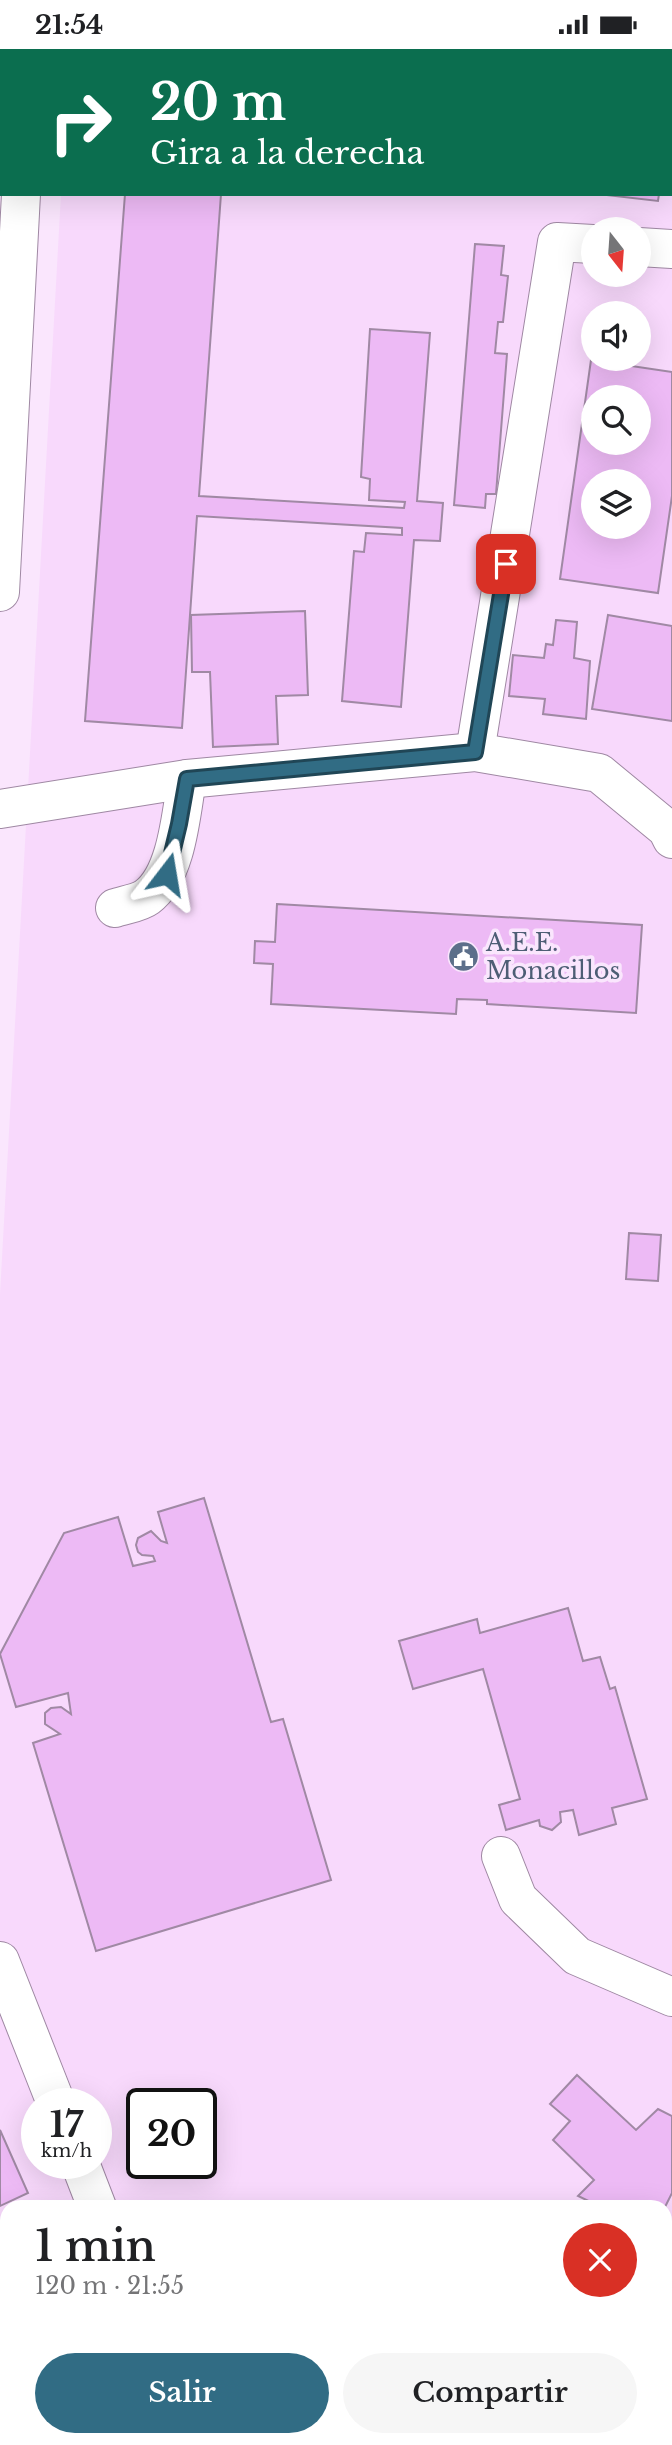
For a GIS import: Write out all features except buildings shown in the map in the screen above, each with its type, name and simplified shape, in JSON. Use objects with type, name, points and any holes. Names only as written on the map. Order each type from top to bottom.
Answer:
[{"type":"street","points":[[0,593],[21,196]]},
{"type":"street","points":[[475,752],[557,242],[581,243]]},
{"type":"street","points":[[651,248],[672,249]]},
{"type":"street","points":[[0,809],[187,779],[475,752],[599,773],[667,829],[672,839]]},
{"type":"street","points":[[115,908],[146,898],[167,874],[187,779]]},
{"type":"street","points":[[501,1856],[518,1899],[577,1956],[672,1997]]},
{"type":"street","points":[[0,1961],[50,2088]]},
{"type":"street","points":[[86,2179],[94,2200]]},
{"type":"shaded area","points":[[61,196],[672,196],[672,2200],[0,2200],[0,1294]]},
{"type":"place","name":"A.E.E. Monacillos","points":[[463,957]]},
{"type":"route","points":[[167,874],[187,779],[475,752],[506,564]]}]
